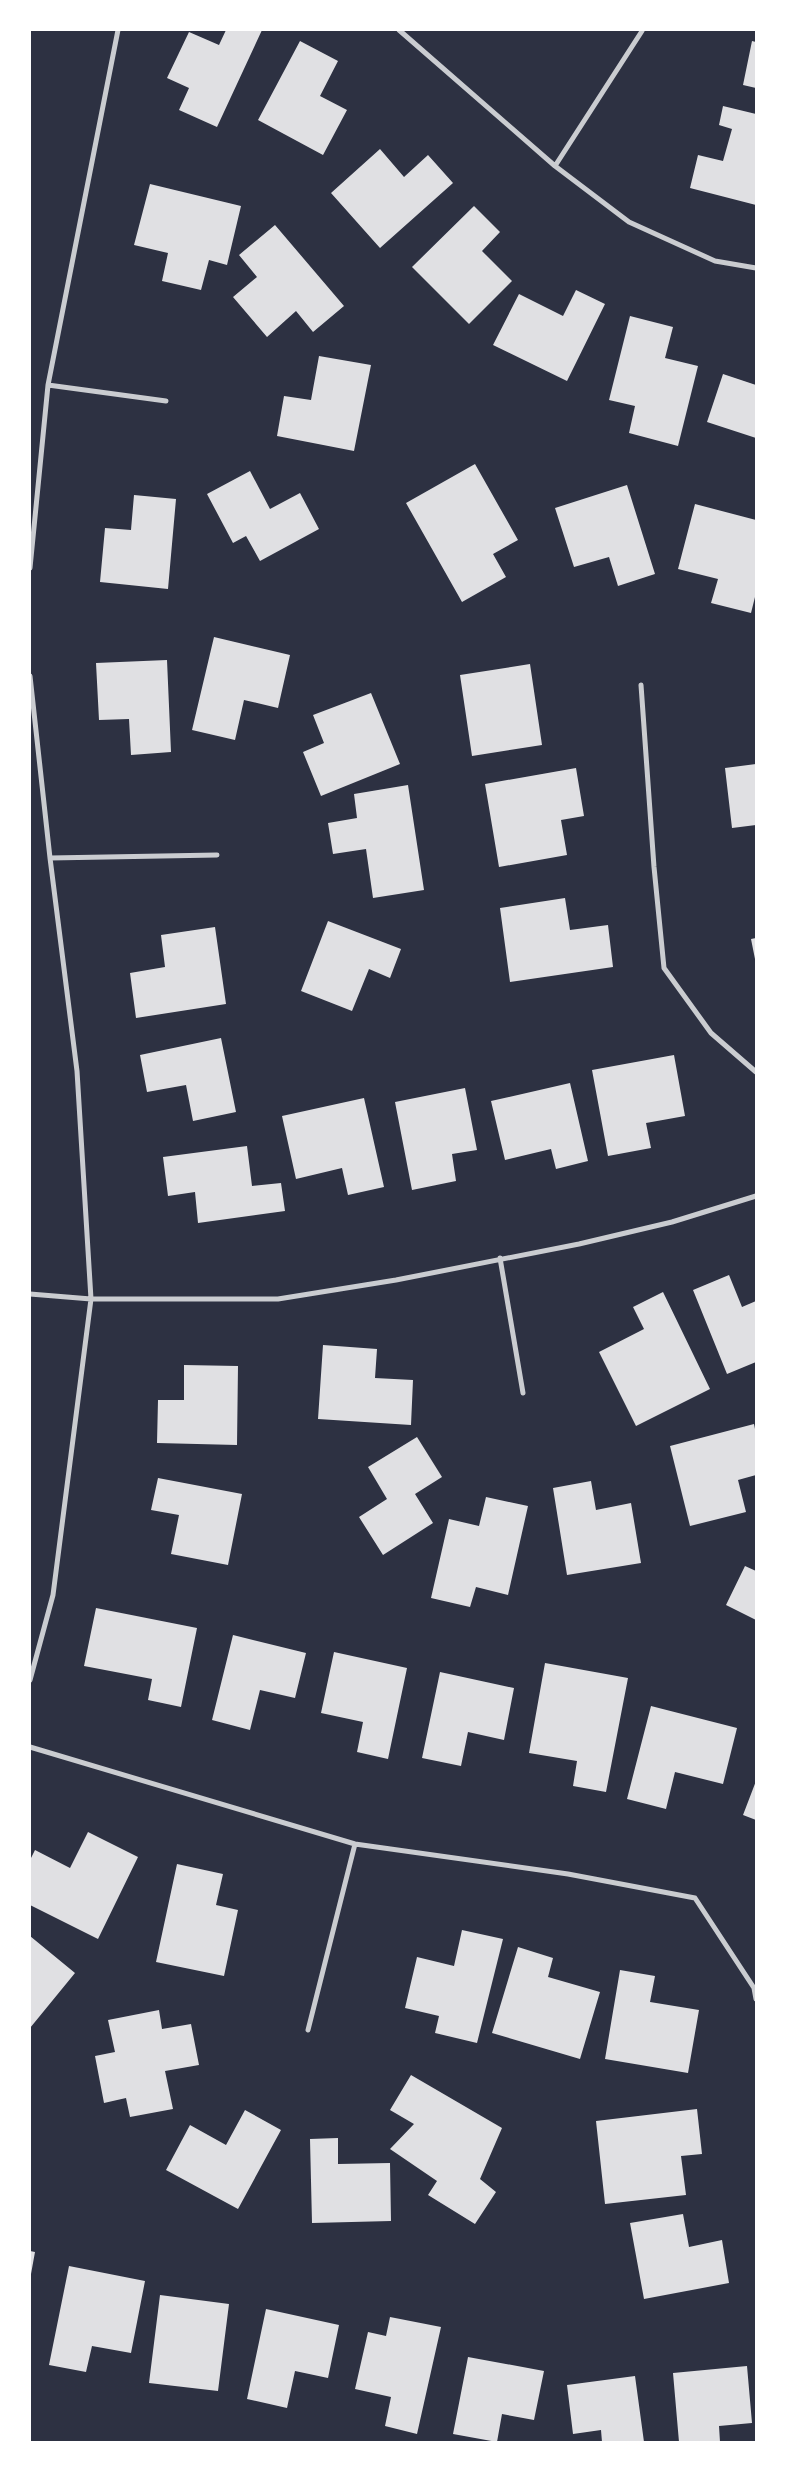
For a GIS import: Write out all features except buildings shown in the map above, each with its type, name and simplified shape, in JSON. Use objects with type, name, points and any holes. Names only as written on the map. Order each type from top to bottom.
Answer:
[{"type":"street","points":[[30,568],[48,385],[118,30]]},
{"type":"street","points":[[399,30],[555,166],[629,222],[714,261],[756,268]]},
{"type":"street","points":[[555,166],[642,31]]},
{"type":"street","points":[[48,385],[166,401]]},
{"type":"street","points":[[30,676],[50,858],[77,1071],[91,1299],[53,1595],[30,1680]]},
{"type":"street","points":[[641,685],[654,867],[664,968],[710,1033],[756,1072]]},
{"type":"street","points":[[50,858],[217,855]]},
{"type":"street","points":[[30,1294],[91,1299],[278,1298],[396,1280],[500,1258],[579,1244],[672,1222],[756,1196]]},
{"type":"street","points":[[500,1258],[523,1393]]},
{"type":"street","points":[[30,1747],[355,1844],[568,1874],[695,1898],[754,1988],[756,1999]]},
{"type":"street","points":[[308,2030],[355,1844]]}]
